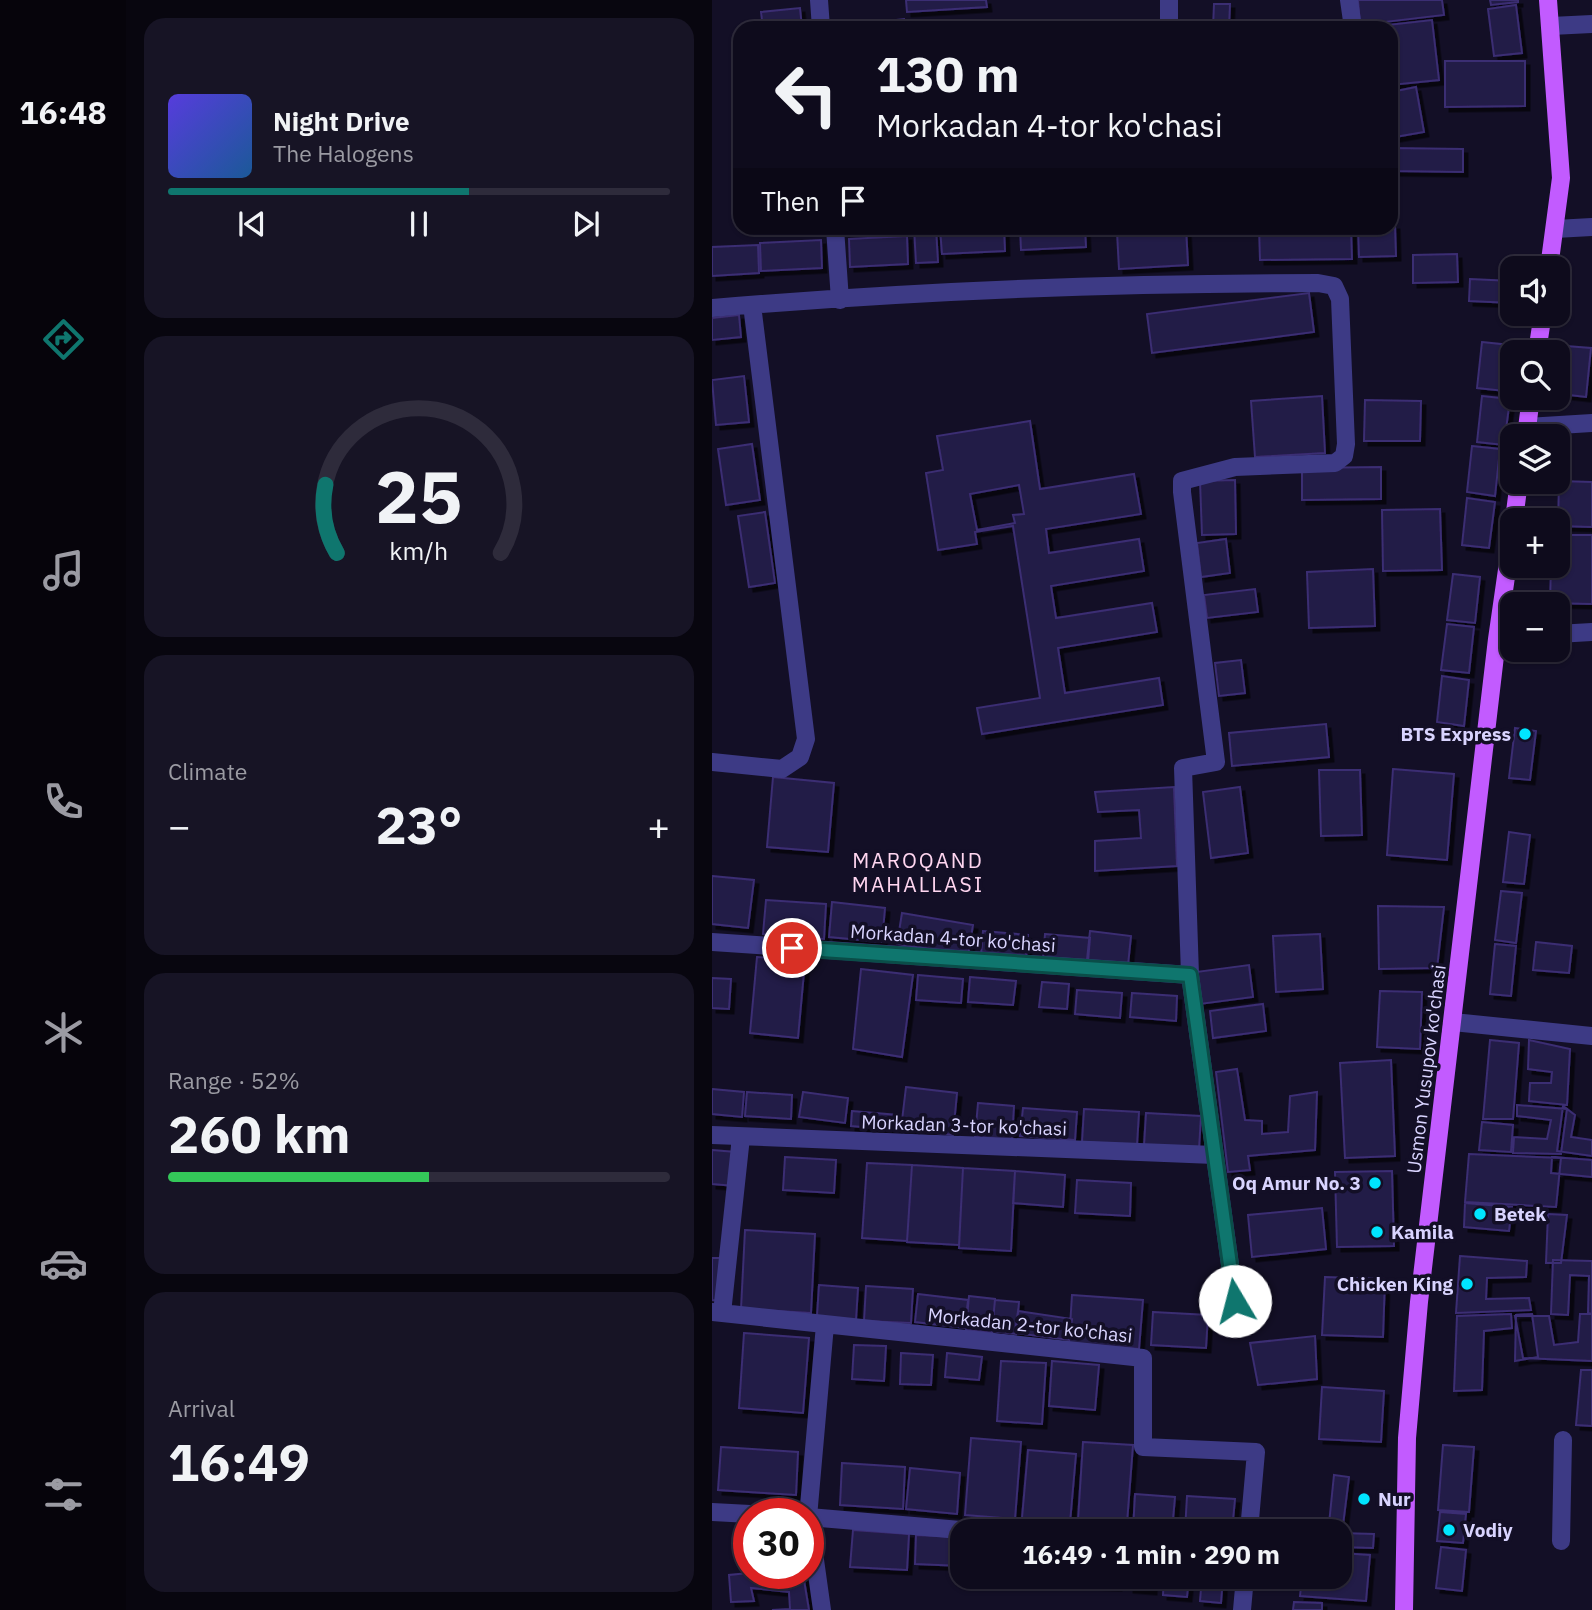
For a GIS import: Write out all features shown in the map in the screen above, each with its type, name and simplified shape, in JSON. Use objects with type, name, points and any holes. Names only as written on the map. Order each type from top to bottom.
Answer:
[{"type":"main road","points":[[1548,0],[1561,178],[1551,256]]},
{"type":"main road","name":"Usmon Yusupov ko'chasi","points":[[1404,1610],[1407,1438],[1419,1302],[1501,662]]},
{"type":"street","points":[[819,0],[820,21]]},
{"type":"street","points":[[1169,0],[1169,21]]},
{"type":"street","points":[[1349,0],[1352,21]]},
{"type":"street","points":[[1551,26],[1592,24]]},
{"type":"street","points":[[1555,229],[1592,227]]},
{"type":"street","points":[[835,235],[840,300]]},
{"type":"street","points":[[712,308],[998,290],[1200,283],[1318,283],[1334,286],[1340,299],[1346,444],[1344,456],[1335,463],[1235,467],[1182,481],[1217,762],[1183,768],[1190,975],[1235,1301]]},
{"type":"street","points":[[712,762],[782,769],[800,757],[806,739],[752,305]]},
{"type":"street","points":[[1570,426],[1592,423]]},
{"type":"street","points":[[1570,634],[1592,632]]},
{"type":"street","name":"Morkadan 4-tor ko'chasi","points":[[712,942],[1190,975]]},
{"type":"street","points":[[1453,1022],[1592,1036]]},
{"type":"street","name":"Morkadan 3-tor ko'chasi","points":[[712,1135],[1214,1155]]},
{"type":"street","points":[[717,1313],[741,1137]]},
{"type":"street","name":"Morkadan 2-tor ko'chasi","points":[[717,1313],[1143,1358],[1143,1447],[1256,1452],[1250,1519]]},
{"type":"street","points":[[811,1498],[825,1325]]},
{"type":"street","points":[[1561,1541],[1564,1440]]},
{"type":"street","points":[[712,1512],[733,1513]]},
{"type":"street","points":[[824,1518],[950,1529]]},
{"type":"street","points":[[819,1589],[822,1610]]},
{"type":"street","points":[[1242,1610],[1244,1589]]},
{"type":"building","points":[[906,0],[986,0],[987,7],[907,12]]},
{"type":"building","points":[[1358,0],[1442,0],[1444,15],[1394,21],[1360,21]]},
{"type":"building","points":[[1490,0],[1518,0],[1518,2],[1491,5]]},
{"type":"building","points":[[1214,4],[1230,4],[1229,21],[1213,21]]},
{"type":"building","points":[[1516,5],[1522,53],[1494,56],[1488,9]]},
{"type":"building","points":[[800,8],[801,21],[762,21],[761,12]]},
{"type":"building","points":[[1432,20],[1439,80],[1398,84],[1398,24]]},
{"type":"building","points":[[1445,61],[1525,61],[1525,106],[1445,107]]},
{"type":"building","points":[[1416,87],[1424,132],[1398,136],[1398,91]]},
{"type":"building","points":[[1398,148],[1463,149],[1463,172],[1398,171]]},
{"type":"building","points":[[914,235],[936,235],[938,262],[916,263]]},
{"type":"building","points":[[941,235],[1004,235],[1005,251],[942,254]]},
{"type":"building","points":[[1020,235],[1085,235],[1086,247],[1021,250]]},
{"type":"building","points":[[1117,235],[1186,235],[1188,265],[1119,269]]},
{"type":"building","points":[[1259,235],[1351,235],[1352,259],[1260,260]]},
{"type":"building","points":[[1358,235],[1395,235],[1396,256],[1359,257]]},
{"type":"building","points":[[907,236],[908,264],[850,267],[849,239]]},
{"type":"building","points":[[821,240],[822,268],[761,271],[760,243]]},
{"type":"building","points":[[758,245],[759,273],[712,276],[712,247]]},
{"type":"building","points":[[1457,254],[1458,282],[1413,283],[1413,255]]},
{"type":"building","points":[[1470,279],[1500,280],[1500,302],[1469,301]]},
{"type":"building","points":[[1309,293],[1314,332],[1152,353],[1147,314]]},
{"type":"building","points":[[739,315],[741,337],[712,340],[712,318]]},
{"type":"building","points":[[1482,342],[1500,344],[1500,390],[1477,388]]},
{"type":"building","points":[[1570,346],[1591,348],[1586,397],[1570,395]]},
{"type":"building","points":[[744,376],[749,422],[716,425],[712,380]]},
{"type":"building","points":[[1322,396],[1325,453],[1255,457],[1251,401]]},
{"type":"building","points":[[1482,396],[1500,398],[1500,410],[1509,410],[1507,424],[1500,424],[1500,445],[1477,442]]},
{"type":"building","points":[[1365,400],[1421,401],[1420,441],[1364,441]]},
{"type":"building","points":[[1030,421],[1040,489],[1134,474],[1141,514],[1046,529],[1049,553],[1139,539],[1144,571],[1051,586],[1056,618],[1152,603],[1157,632],[1058,648],[1065,693],[1159,678],[1163,705],[982,734],[977,708],[1040,698],[1013,526],[975,532],[977,544],[938,550],[926,473],[943,470],[937,436]],"holes":[[[1019,485],[1024,514],[1013,515],[1015,523],[977,530],[970,494]]]},
{"type":"building","points":[[752,444],[760,500],[726,505],[718,449]]},
{"type":"building","points":[[1472,446],[1500,449],[1495,496],[1467,492]]},
{"type":"building","points":[[1381,467],[1381,499],[1302,500],[1302,468]]},
{"type":"building","points":[[1235,480],[1236,534],[1202,535],[1200,481]]},
{"type":"building","points":[[1570,481],[1592,482],[1592,527],[1570,526],[1570,508],[1558,508],[1559,494],[1570,494]]},
{"type":"building","points":[[1467,498],[1495,502],[1489,548],[1462,545]]},
{"type":"building","points":[[1440,509],[1442,570],[1383,571],[1382,510]]},
{"type":"building","points":[[765,512],[775,583],[749,587],[738,516]]},
{"type":"building","points":[[1570,535],[1592,535],[1592,604],[1570,603],[1570,592],[1550,592],[1551,578],[1570,578]]},
{"type":"building","points":[[1226,539],[1230,573],[1201,577],[1197,543]]},
{"type":"building","points":[[1373,569],[1375,626],[1309,628],[1307,572]]},
{"type":"building","points":[[1453,574],[1480,577],[1475,623],[1447,620]]},
{"type":"building","points":[[1255,589],[1258,612],[1207,618],[1204,595]]},
{"type":"building","points":[[1447,624],[1474,627],[1469,673],[1441,670]]},
{"type":"building","points":[[1241,660],[1245,693],[1219,696],[1215,663]]},
{"type":"building","points":[[1442,676],[1469,680],[1464,726],[1437,722]]},
{"type":"building","points":[[1326,724],[1329,757],[1232,766],[1229,733]]},
{"type":"building","points":[[1515,728],[1536,731],[1530,780],[1509,778]]},
{"type":"building","points":[[1393,769],[1454,774],[1447,860],[1387,855]]},
{"type":"building","points":[[1319,770],[1360,770],[1362,835],[1321,836]]},
{"type":"building","points":[[773,777],[834,783],[828,852],[767,847]]},
{"type":"building","points":[[1174,787],[1177,866],[1095,871],[1095,841],[1141,838],[1139,810],[1098,812],[1095,792]]},
{"type":"building","points":[[1240,787],[1248,853],[1211,858],[1203,792]]},
{"type":"building","points":[[1509,832],[1530,835],[1524,884],[1503,882]]},
{"type":"building","points":[[712,876],[754,880],[748,928],[712,924]]},
{"type":"building","points":[[1501,891],[1522,893],[1516,943],[1495,940]]},
{"type":"building","points":[[766,900],[826,904],[824,939],[763,934]]},
{"type":"building","points":[[832,902],[885,908],[882,942],[829,937]]},
{"type":"building","points":[[1378,906],[1444,907],[1437,968],[1379,969]]},
{"type":"building","points":[[902,913],[973,925],[968,955],[897,944]]},
{"type":"building","points":[[983,931],[1028,935],[1026,959],[981,955]]},
{"type":"building","points":[[1090,931],[1131,936],[1128,965],[1087,960]]},
{"type":"building","points":[[1045,934],[1090,938],[1088,962],[1043,959]]},
{"type":"building","points":[[1320,934],[1323,989],[1276,992],[1273,936]]},
{"type":"building","points":[[1536,942],[1572,946],[1569,973],[1533,970]]},
{"type":"building","points":[[1495,944],[1516,946],[1511,996],[1490,994]]},
{"type":"building","points":[[757,957],[805,961],[798,1038],[750,1033]]},
{"type":"building","points":[[1249,965],[1253,997],[1200,1004],[1196,972]]},
{"type":"building","points":[[861,969],[913,975],[902,1057],[853,1049]]},
{"type":"building","points":[[918,975],[963,979],[961,1003],[916,1000]]},
{"type":"building","points":[[970,977],[1016,981],[1013,1005],[968,1002]]},
{"type":"building","points":[[712,978],[731,979],[729,1009],[712,1008]]},
{"type":"building","points":[[1042,982],[1069,984],[1067,1009],[1039,1007]]},
{"type":"building","points":[[1077,990],[1122,993],[1120,1018],[1075,1014]]},
{"type":"building","points":[[1380,991],[1422,992],[1420,1049],[1377,1047]]},
{"type":"building","points":[[1132,993],[1177,996],[1176,1021],[1130,1017]]},
{"type":"building","points":[[1263,1004],[1266,1031],[1213,1038],[1210,1011]]},
{"type":"building","points":[[1490,1040],[1519,1043],[1513,1119],[1483,1119]]},
{"type":"building","points":[[1529,1040],[1570,1049],[1567,1105],[1529,1101],[1530,1083],[1551,1083],[1552,1072],[1528,1069]]},
{"type":"building","points":[[1391,1060],[1395,1156],[1345,1158],[1340,1063]]},
{"type":"building","points":[[1237,1069],[1245,1120],[1262,1121],[1262,1134],[1288,1132],[1290,1096],[1317,1092],[1315,1150],[1248,1156],[1250,1170],[1228,1172],[1216,1072]]},
{"type":"building","points":[[906,1087],[957,1093],[953,1135],[901,1129]]},
{"type":"building","points":[[712,1089],[744,1092],[742,1117],[712,1114]]},
{"type":"building","points":[[747,1092],[792,1095],[791,1119],[745,1116]]},
{"type":"building","points":[[803,1092],[848,1098],[845,1123],[799,1117]]},
{"type":"building","points":[[978,1103],[1014,1106],[1012,1140],[975,1137]]},
{"type":"building","points":[[1517,1105],[1567,1109],[1561,1154],[1513,1153],[1514,1137],[1547,1139],[1551,1120],[1517,1116]]},
{"type":"building","points":[[1563,1106],[1575,1115],[1571,1137],[1592,1140],[1592,1156],[1557,1151]]},
{"type":"building","points":[[1023,1108],[1077,1112],[1075,1140],[1020,1136]]},
{"type":"building","points":[[1084,1109],[1139,1112],[1137,1145],[1082,1142]]},
{"type":"building","points":[[852,1111],[898,1115],[897,1130],[851,1126]]},
{"type":"building","points":[[1146,1113],[1201,1116],[1199,1149],[1144,1146]]},
{"type":"building","points":[[1482,1122],[1513,1125],[1511,1152],[1479,1150]]},
{"type":"building","points":[[712,1150],[736,1152],[735,1186],[712,1184]]},
{"type":"building","points":[[1469,1154],[1561,1158],[1556,1207],[1465,1202]]},
{"type":"building","points":[[785,1157],[836,1160],[834,1193],[783,1190]]},
{"type":"building","points":[[1552,1157],[1592,1160],[1592,1177],[1551,1173]]},
{"type":"building","points":[[867,1163],[912,1165],[907,1241],[862,1238]]},
{"type":"building","points":[[912,1165],[963,1168],[959,1245],[907,1242]]},
{"type":"building","points":[[963,1168],[1015,1171],[1011,1251],[959,1248]]},
{"type":"building","points":[[1015,1171],[1065,1175],[1063,1207],[1013,1203]]},
{"type":"building","points":[[1392,1171],[1394,1246],[1337,1247],[1335,1172]]},
{"type":"building","points":[[1077,1180],[1131,1183],[1130,1216],[1075,1213]]},
{"type":"building","points":[[1465,1203],[1512,1207],[1509,1231],[1464,1227]]},
{"type":"building","points":[[1322,1208],[1326,1249],[1252,1257],[1248,1215]]},
{"type":"building","points":[[1548,1214],[1567,1215],[1561,1263],[1546,1263]]},
{"type":"building","points":[[745,1230],[815,1234],[811,1313],[741,1309]]},
{"type":"building","points":[[1460,1256],[1527,1261],[1526,1277],[1487,1278],[1486,1299],[1529,1298],[1531,1310],[1456,1313]]},
{"type":"building","points":[[712,1258],[723,1258],[720,1301],[712,1300]]},
{"type":"building","points":[[1553,1260],[1592,1261],[1592,1314],[1588,1313],[1589,1276],[1570,1275],[1568,1315],[1551,1314]]},
{"type":"building","points":[[1325,1277],[1385,1279],[1383,1337],[1322,1335]]},
{"type":"building","points":[[819,1285],[858,1288],[856,1320],[817,1316]]},
{"type":"building","points":[[866,1286],[913,1289],[911,1323],[864,1321]]},
{"type":"building","points":[[918,1294],[968,1300],[965,1328],[915,1322]]},
{"type":"building","points":[[1072,1295],[1143,1300],[1139,1349],[1069,1343]]},
{"type":"building","points":[[969,1296],[995,1299],[992,1333],[966,1330]]},
{"type":"building","points":[[995,1300],[1019,1302],[1016,1334],[992,1331]]},
{"type":"building","points":[[1018,1311],[1072,1319],[1069,1340],[1015,1333]]},
{"type":"building","points":[[1153,1312],[1208,1315],[1206,1348],[1151,1345]]},
{"type":"building","points":[[1511,1314],[1512,1328],[1484,1331],[1482,1390],[1454,1391],[1457,1316]]},
{"type":"building","points":[[1532,1314],[1538,1357],[1515,1361],[1516,1315]]},
{"type":"building","points":[[1580,1314],[1592,1314],[1592,1361],[1523,1358],[1515,1316],[1549,1316],[1554,1345],[1578,1342]]},
{"type":"building","points":[[744,1333],[809,1338],[803,1413],[739,1408]]},
{"type":"building","points":[[1315,1336],[1317,1379],[1258,1385],[1250,1343]]},
{"type":"building","points":[[854,1345],[886,1346],[884,1381],[852,1379]]},
{"type":"building","points":[[901,1353],[933,1355],[931,1385],[900,1384]]},
{"type":"building","points":[[947,1353],[982,1357],[979,1380],[945,1377]]},
{"type":"building","points":[[1001,1361],[1046,1363],[1042,1424],[997,1421]]},
{"type":"building","points":[[1052,1361],[1099,1365],[1095,1410],[1049,1406]]},
{"type":"building","points":[[1581,1370],[1592,1370],[1592,1426],[1576,1425]]},
{"type":"building","points":[[1322,1387],[1384,1391],[1381,1442],[1319,1439]]},
{"type":"building","points":[[971,1438],[1021,1442],[1015,1519],[965,1515]]},
{"type":"building","points":[[1083,1442],[1133,1445],[1127,1519],[1078,1519]]},
{"type":"building","points":[[1443,1445],[1474,1447],[1469,1512],[1438,1510]]},
{"type":"building","points":[[721,1447],[798,1452],[796,1495],[718,1490]]},
{"type":"building","points":[[1028,1450],[1076,1454],[1070,1519],[1022,1518]]},
{"type":"building","points":[[842,1463],[905,1467],[903,1509],[840,1505]]},
{"type":"building","points":[[910,1468],[960,1473],[957,1514],[906,1509]]},
{"type":"building","points":[[1334,1475],[1349,1477],[1344,1519],[1330,1519]]},
{"type":"building","points":[[1135,1494],[1175,1497],[1173,1519],[1134,1519]]},
{"type":"building","points":[[1187,1496],[1235,1499],[1233,1519],[1186,1519]]},
{"type":"building","points":[[1440,1512],[1466,1514],[1463,1543],[1437,1541]]},
{"type":"building","points":[[853,1530],[909,1534],[907,1570],[850,1567]]},
{"type":"building","points":[[1352,1533],[1374,1534],[1373,1548],[1352,1547]]},
{"type":"building","points":[[916,1535],[950,1536],[950,1565],[915,1564]]},
{"type":"building","points":[[1441,1547],[1466,1550],[1462,1591],[1436,1588]]},
{"type":"building","points":[[1352,1554],[1370,1555],[1366,1601],[1300,1596],[1301,1589],[1352,1589]]},
{"type":"building","points":[[729,1575],[733,1575],[733,1589],[751,1589],[754,1601],[731,1602]]},
{"type":"building","points":[[760,1589],[806,1589],[809,1610],[772,1610],[790,1609],[789,1592]]},
{"type":"building","points":[[1163,1589],[1188,1589],[1187,1597],[1163,1595]]},
{"type":"building","points":[[1201,1589],[1222,1589],[1221,1603],[1200,1601]]},
{"type":"building","points":[[1294,1602],[1322,1603],[1322,1610],[1293,1610]]},
{"type":"place","name":"BTS Express","points":[[1525,734]]},
{"type":"place","name":"Oq Amur No. 3","points":[[1375,1183]]},
{"type":"place","name":"Betek","points":[[1480,1214]]},
{"type":"place","name":"Kamila","points":[[1377,1232]]},
{"type":"place","name":"Chicken King","points":[[1467,1284]]},
{"type":"place","name":"Nur","points":[[1364,1499]]},
{"type":"place","name":"Vodiy","points":[[1449,1530]]},
{"type":"district","name":"MAROQAND MAHALLASI","points":[[918,873]]},
{"type":"route","points":[[792,948],[1190,975],[1235,1301]]}]
